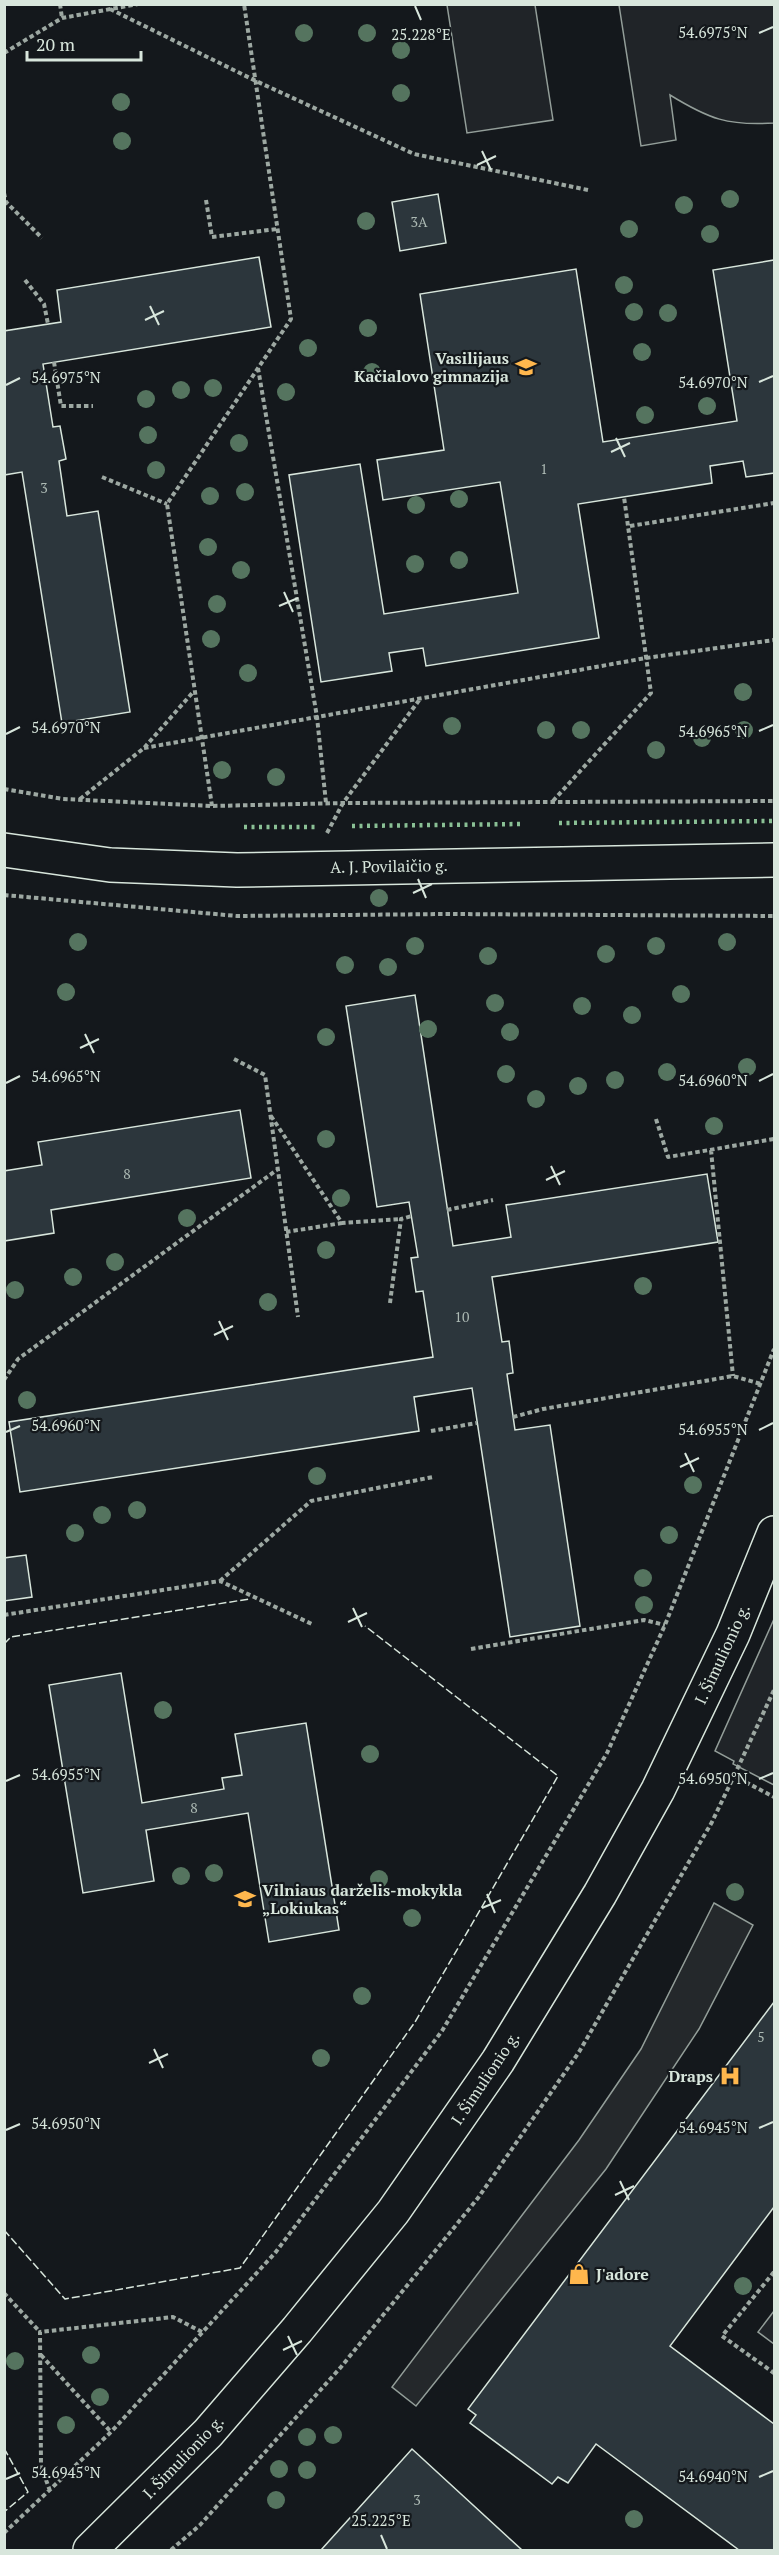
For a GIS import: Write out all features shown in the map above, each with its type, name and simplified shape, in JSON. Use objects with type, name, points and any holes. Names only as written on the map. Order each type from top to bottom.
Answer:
[{"type":"street","name":"A. J. Povilaičio g.","points":[[4,850],[110,865],[237,870],[774,860]]},
{"type":"street","name":"I. Šimulionio g.","points":[[90,2550],[208,2433],[297,2330],[393,2212],[498,2061],[583,1924],[658,1790],[733,1634],[774,1533]]},
{"type":"path","points":[[60,4],[62,18]]},
{"type":"path","points":[[4,53],[62,18],[138,4]]},
{"type":"path","points":[[212,806],[167,504],[291,319],[244,4]]},
{"type":"path","points":[[110,9],[256,81],[414,154],[588,190]]},
{"type":"path","points":[[4,193],[6,201],[42,238]]},
{"type":"path","points":[[206,200],[212,237],[277,229]]},
{"type":"path","points":[[25,280],[44,304],[48,324]]},
{"type":"path","points":[[54,362],[61,406],[93,406]]},
{"type":"path","points":[[258,369],[317,717],[326,803]]},
{"type":"path","points":[[102,477],[167,504]]},
{"type":"path","points":[[552,802],[651,693],[630,526],[624,497]]},
{"type":"path","points":[[630,526],[774,503]]},
{"type":"path","points":[[144,748],[646,658],[774,640]]},
{"type":"path","points":[[80,800],[144,748],[195,690]]},
{"type":"path","points":[[309,868],[343,803],[421,698]]},
{"type":"path","points":[[4,789],[24,794],[80,800],[212,806],[326,803],[774,801]]},
{"type":"path","points":[[4,895],[237,916],[448,914],[774,916]]},
{"type":"path","points":[[234,1059],[265,1075],[298,1317]]},
{"type":"path","points":[[271,1115],[342,1223]]},
{"type":"path","points":[[656,1119],[668,1158],[774,1140]]},
{"type":"path","points":[[711,1150],[733,1376]]},
{"type":"path","points":[[4,1380],[18,1359],[278,1169]]},
{"type":"path","points":[[447,1210],[493,1200]]},
{"type":"path","points":[[286,1232],[342,1223],[401,1219],[412,1216]]},
{"type":"path","points":[[390,1303],[401,1219]]},
{"type":"path","points":[[4,2533],[111,2432],[275,2253],[441,2031],[607,1754],[666,1625],[774,1349]]},
{"type":"path","points":[[513,1417],[543,1409],[733,1376],[761,1384]]},
{"type":"path","points":[[430,1431],[477,1423]]},
{"type":"path","points":[[4,1615],[220,1581],[311,1501],[434,1477]]},
{"type":"path","points":[[220,1581],[314,1625]]},
{"type":"path","points":[[471,1649],[644,1620],[666,1625]]},
{"type":"path","points":[[171,2550],[200,2525],[341,2367],[478,2198],[579,2052],[712,1822],[774,1690]]},
{"type":"path","points":[[734,1776],[774,1797]]},
{"type":"path","points":[[774,2272],[722,2336],[774,2373]]},
{"type":"path","points":[[4,2292],[40,2332],[41,2466],[50,2492]]},
{"type":"path","points":[[40,2332],[173,2318],[204,2332]]},
{"type":"path","points":[[40,2354],[111,2432]]},
{"type":"shaded area","points":[[447,5],[535,5],[553,120],[467,133]]},
{"type":"shaded area","points":[[619,5],[774,5],[774,123],[744,123],[719,119],[696,110],[670,95],[676,140],[641,146]]},
{"type":"shaded area","points":[[774,1619],[774,1785],[733,1764],[734,1761],[715,1751]]},
{"type":"shaded area","points":[[714,1903],[753,1925],[699,2029],[606,2169],[416,2406],[392,2387],[579,2140],[641,2049]]},
{"type":"shaded area","points":[[774,2311],[774,2344],[758,2332]]},
{"type":"building","points":[[438,194],[446,243],[400,251],[392,202]]},
{"type":"building","points":[[259,257],[271,327],[43,364],[53,427],[60,426],[66,459],[59,461],[67,516],[98,511],[130,712],[62,723],[22,472],[4,475],[4,331],[61,322],[57,290]]},
{"type":"building","points":[[774,260],[774,473],[746,477],[743,461],[710,466],[712,483],[578,504],[599,638],[426,666],[423,648],[389,653],[392,671],[321,682],[289,475],[360,464],[384,614],[518,593],[500,482],[383,500],[377,460],[444,450],[420,294],[576,269],[603,442],[737,421],[713,270]]},
{"type":"building","points":[[415,995],[453,1246],[511,1237],[506,1205],[707,1174],[718,1242],[492,1277],[502,1342],[509,1341],[513,1373],[507,1374],[515,1430],[550,1425],[580,1626],[510,1637],[472,1388],[414,1397],[419,1431],[20,1492],[9,1422],[433,1357],[423,1291],[416,1292],[411,1258],[418,1257],[409,1202],[377,1207],[346,1006]]},
{"type":"building","points":[[240,1110],[251,1178],[51,1210],[54,1233],[4,1241],[4,1171],[42,1165],[38,1142]]},
{"type":"building","points":[[26,1555],[32,1597],[4,1601],[4,1558]]},
{"type":"building","points":[[121,1673],[142,1803],[224,1789],[222,1778],[242,1775],[235,1734],[306,1723],[339,1930],[269,1942],[248,1813],[146,1830],[154,1881],[83,1893],[49,1685]]},
{"type":"building","points":[[774,2002],[774,2207],[670,2346],[774,2424],[774,2550],[739,2550],[596,2444],[568,2483],[558,2477],[552,2484],[470,2423],[476,2415],[468,2409]]},
{"type":"building","points":[[412,2449],[522,2550],[321,2550]]},
{"type":"hedge","points":[[559,823],[774,821]]},
{"type":"hedge","points":[[352,826],[522,824]]},
{"type":"hedge","points":[[244,827],[317,827]]},
{"type":"fence","points":[[4,1644],[11,1637],[249,1599]]},
{"type":"fence","points":[[4,2230],[65,2299],[240,2268],[415,2022],[558,1776],[365,1626]]},
{"type":"fence","points":[[4,2448],[28,2492],[4,2512]]},
{"type":"place","name":"Vasilijaus Kačialovo gimnazija","points":[[526,367]]},
{"type":"place","name":"Vilniaus darželis-mokykla „Lokiukas“","points":[[245,1899]]},
{"type":"place","name":"Draps","points":[[730,2076]]},
{"type":"place","name":"J'adore","points":[[579,2274]]}]
